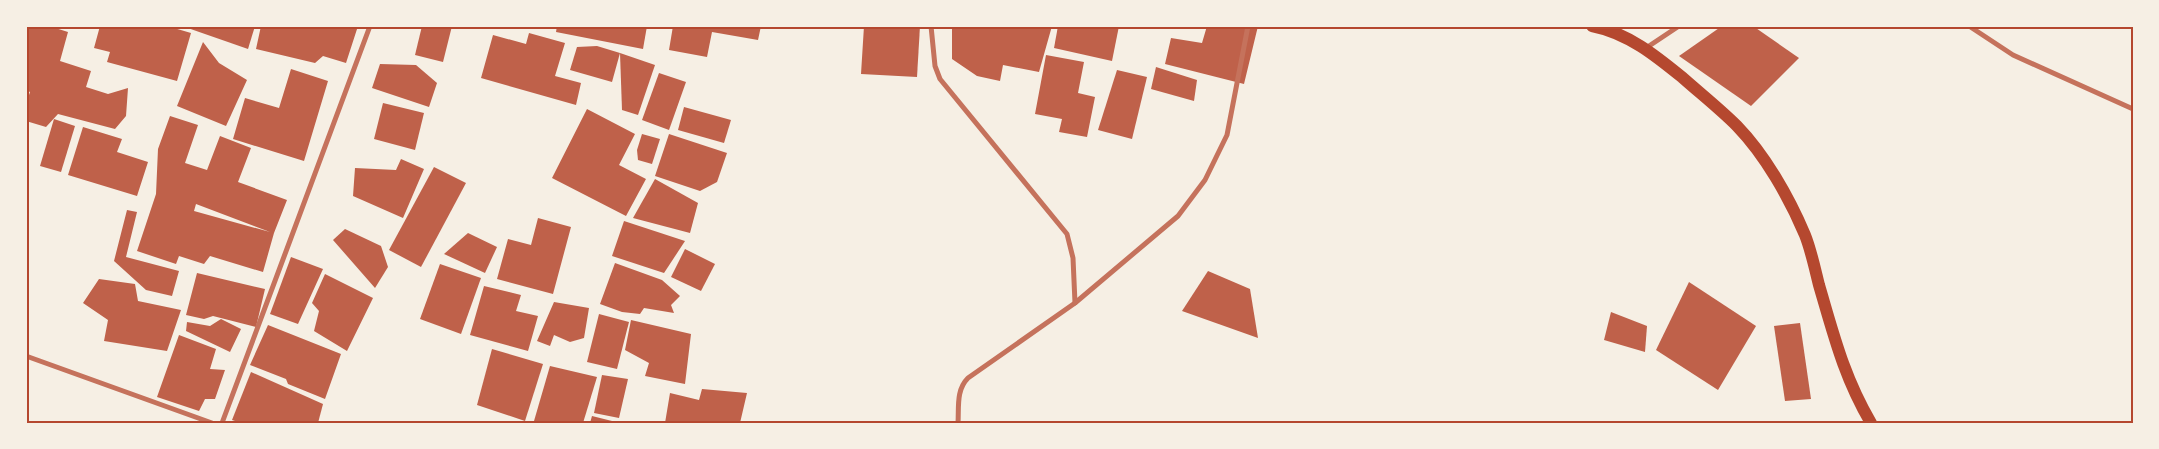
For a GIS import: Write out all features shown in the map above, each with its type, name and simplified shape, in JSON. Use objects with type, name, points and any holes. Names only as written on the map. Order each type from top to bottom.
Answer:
[{"type":"main road","points":[[1592,26],[1604,28],[1646,48],[1711,101],[1738,127],[1784,194],[1805,236],[1842,364],[1853,392],[1871,423]]},
{"type":"street","points":[[222,423],[370,26]]},
{"type":"street","points":[[931,26],[935,66],[940,79],[1067,234],[1073,258],[1075,302]]},
{"type":"street","points":[[958,423],[959,392],[962,384],[968,378],[1075,302],[1178,216],[1204,180],[1227,135],[1248,26]]},
{"type":"street","points":[[1646,48],[1679,26]]},
{"type":"street","points":[[1969,26],[2014,55],[2133,109]]},
{"type":"street","points":[[29,358],[212,423]]},
{"type":"building","points":[[26,26],[49,26],[68,32],[60,61],[91,71],[86,87],[108,94],[128,88],[126,116],[115,129],[58,114],[46,127],[26,121],[26,104],[30,92],[26,90]]},
{"type":"building","points":[[100,26],[167,26],[191,33],[177,81],[107,62],[110,52],[94,48]]},
{"type":"building","points":[[182,26],[255,26],[248,49]]},
{"type":"building","points":[[261,26],[358,26],[346,63],[323,56],[315,63],[256,49]]},
{"type":"building","points":[[422,26],[452,26],[443,62],[415,55]]},
{"type":"building","points":[[557,26],[647,26],[643,49],[556,32]]},
{"type":"building","points":[[673,26],[761,26],[758,40],[712,32],[707,57],[669,50]]},
{"type":"building","points":[[864,26],[920,26],[917,77],[861,74]]},
{"type":"building","points":[[952,26],[1052,26],[1039,72],[1003,65],[1000,81],[977,76],[952,59]]},
{"type":"building","points":[[1058,26],[1119,26],[1112,61],[1054,48]]},
{"type":"building","points":[[1207,26],[1258,26],[1244,84],[1165,64],[1171,38],[1202,43]]},
{"type":"building","points":[[1722,26],[1753,26],[1799,58],[1751,106],[1679,56]]},
{"type":"building","points":[[529,33],[565,43],[555,76],[581,83],[576,105],[481,78],[493,35],[526,44]]},
{"type":"building","points":[[203,42],[219,63],[247,80],[226,126],[177,106]]},
{"type":"building","points":[[597,46],[620,53],[612,82],[570,70],[577,47]]},
{"type":"building","points":[[620,53],[655,65],[638,115],[622,110]]},
{"type":"building","points":[[1046,55],[1084,62],[1078,93],[1095,97],[1087,137],[1059,132],[1062,119],[1035,114]]},
{"type":"building","points":[[380,64],[416,65],[437,83],[429,107],[372,88]]},
{"type":"building","points":[[1156,67],[1197,80],[1194,101],[1151,89]]},
{"type":"building","points":[[291,69],[328,81],[304,161],[233,139],[245,98],[279,108]]},
{"type":"building","points":[[1117,70],[1147,77],[1132,139],[1098,130]]},
{"type":"building","points":[[659,73],[686,82],[669,130],[642,120]]},
{"type":"building","points":[[383,103],[424,113],[415,150],[374,139]]},
{"type":"building","points":[[684,107],[731,120],[724,143],[678,130]]},
{"type":"building","points":[[587,109],[635,134],[619,165],[646,179],[626,216],[552,178]]},
{"type":"building","points":[[170,116],[198,125],[185,163],[207,170],[220,136],[251,148],[238,182],[287,200],[274,233],[263,272],[210,256],[204,264],[179,256],[176,264],[137,251],[156,194],[158,149]],"holes":[[[196,204],[270,232],[194,211]]]},
{"type":"building","points":[[54,119],[75,126],[61,172],[40,166]]},
{"type":"building","points":[[83,127],[122,139],[117,152],[148,162],[137,196],[68,175]]},
{"type":"building","points":[[642,134],[660,139],[652,164],[638,160],[637,150]]},
{"type":"building","points":[[669,134],[727,153],[717,182],[700,191],[655,176]]},
{"type":"building","points":[[401,159],[424,169],[403,218],[353,196],[355,168],[396,170]]},
{"type":"building","points":[[434,167],[466,183],[421,267],[389,250]]},
{"type":"building","points":[[655,179],[698,203],[690,233],[633,218]]},
{"type":"building","points":[[127,210],[137,212],[126,257],[179,271],[172,296],[146,290],[114,261]]},
{"type":"building","points":[[538,218],[571,227],[553,294],[497,279],[508,239],[531,245]]},
{"type":"building","points":[[624,221],[685,241],[664,273],[612,256]]},
{"type":"building","points":[[345,229],[381,246],[388,267],[375,288],[333,240]]},
{"type":"building","points":[[468,233],[497,247],[485,273],[444,254]]},
{"type":"building","points":[[685,249],[715,264],[701,291],[671,277]]},
{"type":"building","points":[[291,257],[323,269],[298,324],[270,314]]},
{"type":"building","points":[[615,263],[662,280],[680,296],[671,305],[674,313],[644,308],[640,314],[622,312],[600,304]]},
{"type":"building","points":[[440,264],[481,278],[461,334],[420,319]]},
{"type":"building","points":[[1208,271],[1250,289],[1258,338],[1182,311]]},
{"type":"building","points":[[197,273],[265,289],[256,327],[213,316],[204,319],[186,315]]},
{"type":"building","points":[[325,274],[373,298],[347,351],[314,331],[319,311],[312,303]]},
{"type":"building","points":[[99,279],[135,284],[138,301],[181,310],[167,351],[104,341],[108,320],[83,303]]},
{"type":"building","points":[[1689,282],[1756,326],[1718,390],[1656,350]]},
{"type":"building","points":[[484,286],[521,295],[516,311],[538,316],[528,351],[470,335]]},
{"type":"building","points":[[554,302],[589,308],[584,338],[570,342],[554,335],[550,346],[537,341]]},
{"type":"building","points":[[1611,312],[1647,326],[1645,352],[1604,340]]},
{"type":"building","points":[[599,314],[629,322],[617,369],[587,362]]},
{"type":"building","points":[[221,319],[241,329],[230,352],[186,331],[187,322],[210,326]]},
{"type":"building","points":[[631,320],[691,334],[685,384],[645,376],[649,363],[625,350]]},
{"type":"building","points":[[1800,323],[1811,399],[1785,401],[1774,326]]},
{"type":"building","points":[[268,325],[341,354],[325,399],[288,384],[286,379],[250,365]]},
{"type":"building","points":[[179,335],[216,349],[210,369],[225,370],[215,399],[205,399],[199,411],[157,397]]},
{"type":"building","points":[[492,349],[543,364],[525,421],[477,405]]},
{"type":"building","points":[[550,366],[597,377],[583,423],[534,421]]},
{"type":"building","points":[[251,372],[323,404],[318,423],[241,423],[232,420]]},
{"type":"building","points":[[602,375],[628,379],[619,418],[594,413]]},
{"type":"building","points":[[702,389],[747,393],[740,423],[665,423],[670,393],[699,400]]},
{"type":"building","points":[[592,416],[616,422],[616,423],[590,423]]}]
